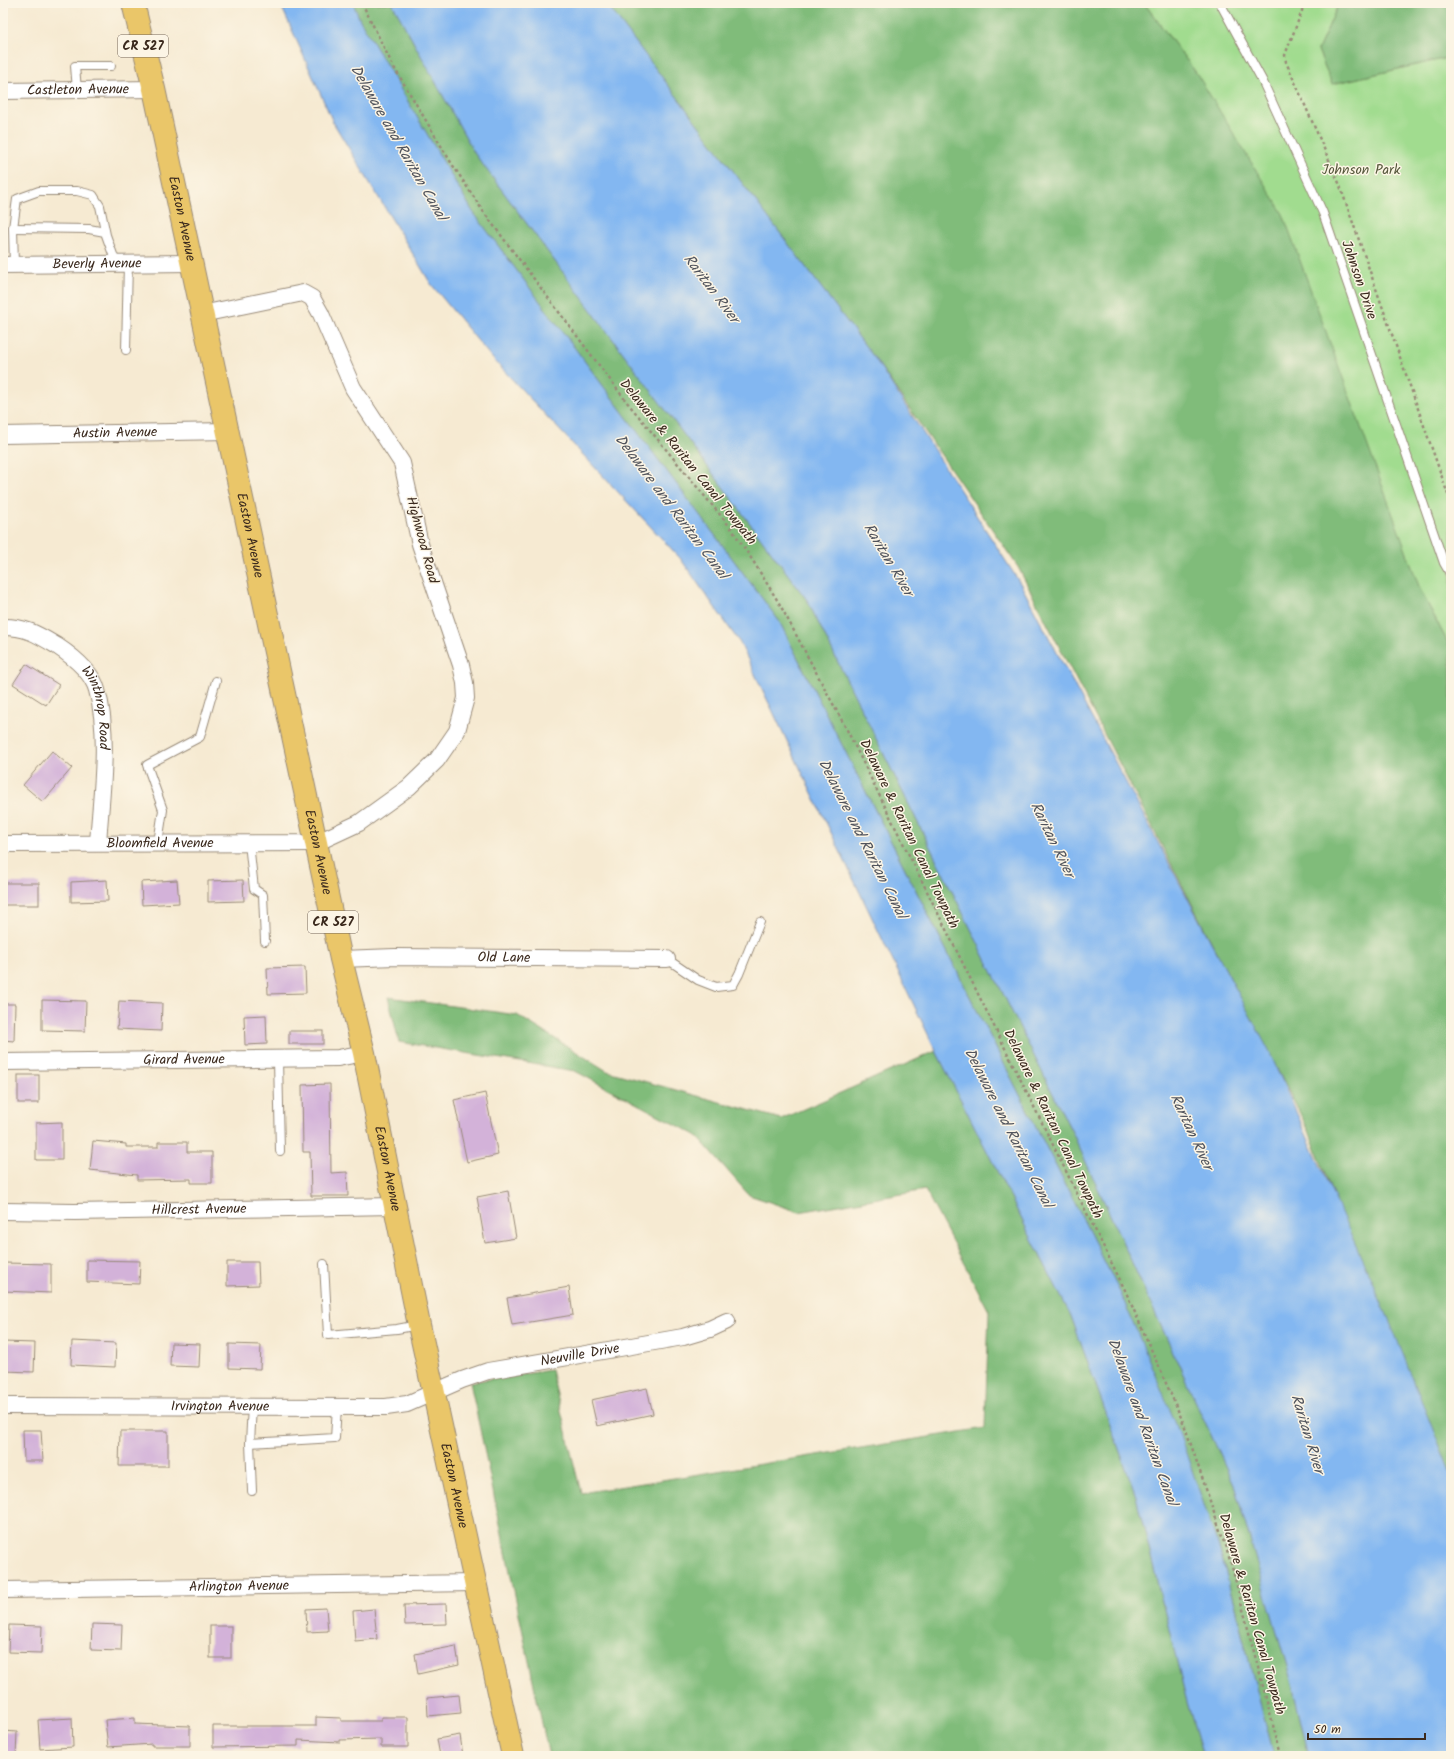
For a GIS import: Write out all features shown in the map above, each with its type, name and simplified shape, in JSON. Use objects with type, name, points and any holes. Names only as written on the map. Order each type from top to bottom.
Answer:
[{"type":"main road","name":"Easton Avenue","points":[[133,3],[154,88],[341,960],[364,1053],[419,1325],[513,1756]]},
{"type":"main road","name":"Easton Avenue","points":[[146,3],[154,88]]},
{"type":"street","name":"Castleton Avenue","points":[[3,91],[154,88]]},
{"type":"street","name":"Beverly Avenue","points":[[8,265],[191,262]]},
{"type":"street","name":"Highwood Road","points":[[202,314],[303,293],[312,298],[321,314],[353,388],[402,463],[420,544],[461,665],[465,683],[466,698],[457,731],[437,760],[409,787],[359,823],[316,843]]},
{"type":"street","name":"Austin Avenue","points":[[3,435],[228,431]]},
{"type":"street","name":"Winthrop Road","points":[[3,627],[17,627],[34,632],[72,655],[87,673],[97,689],[104,736],[98,843]]},
{"type":"street","name":"Bloomfield Avenue","points":[[3,844],[316,843]]},
{"type":"street","name":"Old Lane","points":[[341,960],[395,957],[667,959]]},
{"type":"street","name":"Girard Avenue","points":[[3,1062],[338,1058],[364,1053]]},
{"type":"street","name":"Hillcrest Avenue","points":[[3,1211],[394,1206]]},
{"type":"street","name":"Neuville Drive","points":[[434,1392],[488,1371],[683,1337],[710,1330],[727,1321]]},
{"type":"street","name":"Irvington Avenue","points":[[3,1406],[386,1407],[407,1404],[434,1392]]},
{"type":"street","name":"Arlington Avenue","points":[[3,1590],[476,1583]]},
{"type":"lane","name":"Johnson Drive","points":[[1220,3],[1265,86],[1322,213],[1444,563],[1451,576]]},
{"type":"lane","points":[[77,90],[75,66],[112,66]]},
{"type":"lane","points":[[8,265],[17,199],[39,190],[77,191],[93,195],[100,206],[105,232],[122,263],[126,350]]},
{"type":"lane","points":[[13,228],[90,228],[105,232]]},
{"type":"lane","points":[[158,843],[163,810],[147,765],[200,737],[216,681]]},
{"type":"lane","points":[[249,843],[254,889],[263,895],[265,941]]},
{"type":"lane","points":[[667,959],[698,980],[716,987],[733,985],[740,974],[760,922]]},
{"type":"lane","points":[[278,1058],[280,1151]]},
{"type":"lane","points":[[324,1264],[328,1335],[419,1325]]},
{"type":"lane","points":[[252,1406],[250,1443],[252,1491]]},
{"type":"lane","points":[[250,1443],[335,1438],[337,1406]]},
{"type":"path","name":"Delaware & Raritan Canal Towpath","points":[[362,3],[392,64],[452,164],[485,214],[617,389],[731,528],[779,603],[847,730],[1125,1290],[1184,1424],[1231,1563],[1282,1756]]},
{"type":"path","points":[[1303,3],[1302,11],[1285,55],[1286,62],[1339,183],[1451,503]]},
{"type":"green space","points":[[353,3],[392,3],[475,154],[807,600],[1074,1136],[1234,1485],[1291,1680],[1309,1756],[1274,1756],[1220,1551],[1121,1294],[779,621],[473,212],[360,20]]},
{"type":"green space","points":[[606,3],[1144,3],[1197,74],[1283,214],[1420,589],[1451,649],[1451,1505],[1309,1131],[1018,567],[876,360]]},
{"type":"green space","name":"Johnson Park","points":[[1144,3],[1339,3],[1318,50],[1332,84],[1451,57],[1451,649],[1420,589],[1197,74]]},
{"type":"green space","points":[[1339,3],[1451,3],[1451,57],[1332,84],[1318,50]]},
{"type":"green space","points":[[388,997],[517,1015],[607,1071],[781,1119],[936,1051],[1071,1316],[1136,1496],[1187,1702],[1203,1756],[549,1756],[470,1382],[551,1370],[581,1493],[985,1428],[989,1311],[925,1190],[799,1212],[749,1195],[696,1135],[575,1071],[399,1042]]},
{"type":"water","name":"Delaware and Raritan Canal","points":[[280,3],[353,3],[360,20],[473,212],[779,621],[1121,1294],[1176,1424],[1220,1551],[1274,1756],[1203,1756],[1187,1702],[1136,1496],[1071,1316],[936,1051],[740,643],[680,558],[492,358],[431,284],[333,122]]},
{"type":"water","name":"Raritan River","points":[[392,3],[606,3],[876,360],[1020,583],[1269,1051],[1391,1324],[1451,1475],[1451,1756],[1309,1756],[1291,1680],[1234,1485],[1074,1136],[807,600],[475,154]]},
{"type":"building","points":[[26,664],[59,685],[46,705],[13,684]]},
{"type":"building","points":[[52,751],[72,768],[43,802],[23,785]]},
{"type":"building","points":[[107,880],[108,901],[71,902],[71,882]]},
{"type":"building","points":[[177,880],[179,903],[142,905],[141,882]]},
{"type":"building","points":[[243,880],[244,901],[208,902],[208,881]]},
{"type":"building","points":[[3,883],[39,883],[39,905],[3,905]]},
{"type":"building","points":[[305,967],[306,993],[268,994],[267,968]]},
{"type":"building","points":[[42,1000],[86,1001],[85,1031],[42,1030]]},
{"type":"building","points":[[119,1001],[162,1003],[161,1031],[117,1029]]},
{"type":"building","points":[[3,1004],[15,1004],[14,1041],[3,1040]]},
{"type":"building","points":[[266,1015],[267,1044],[245,1045],[244,1016]]},
{"type":"building","points":[[289,1031],[323,1031],[323,1044],[289,1044]]},
{"type":"building","points":[[18,1075],[39,1075],[39,1103],[18,1103]]},
{"type":"building","points":[[330,1084],[331,1173],[347,1172],[348,1196],[311,1196],[310,1152],[303,1152],[302,1085]]},
{"type":"building","points":[[485,1093],[498,1155],[467,1162],[454,1100]]},
{"type":"building","points":[[62,1122],[62,1160],[36,1160],[36,1123]]},
{"type":"building","points":[[93,1141],[126,1144],[126,1147],[158,1147],[158,1142],[187,1142],[187,1152],[212,1152],[212,1183],[191,1183],[191,1179],[137,1180],[137,1175],[90,1170]]},
{"type":"building","points":[[508,1191],[516,1238],[485,1243],[477,1197]]},
{"type":"building","points":[[87,1260],[140,1261],[139,1284],[87,1282]]},
{"type":"building","points":[[227,1262],[258,1262],[259,1285],[227,1286]]},
{"type":"building","points":[[3,1263],[51,1264],[51,1293],[3,1291]]},
{"type":"building","points":[[569,1287],[573,1315],[512,1325],[507,1298]]},
{"type":"building","points":[[72,1341],[116,1343],[115,1367],[71,1365]]},
{"type":"building","points":[[3,1342],[35,1343],[34,1372],[3,1371]]},
{"type":"building","points":[[171,1343],[200,1344],[199,1367],[170,1366]]},
{"type":"building","points":[[229,1344],[261,1345],[260,1369],[229,1368]]},
{"type":"building","points":[[647,1388],[653,1414],[597,1426],[591,1400]]},
{"type":"building","points":[[23,1430],[41,1430],[43,1461],[24,1461]]},
{"type":"building","points":[[120,1431],[168,1431],[168,1466],[119,1466]]},
{"type":"building","points":[[446,1604],[447,1624],[405,1625],[404,1605]]},
{"type":"building","points":[[326,1608],[328,1631],[307,1632],[306,1609]]},
{"type":"building","points":[[374,1609],[377,1639],[355,1641],[353,1611]]},
{"type":"building","points":[[92,1624],[122,1625],[121,1651],[91,1650]]},
{"type":"building","points":[[9,1625],[42,1626],[41,1653],[8,1652]]},
{"type":"building","points":[[210,1626],[231,1626],[231,1658],[210,1658]]},
{"type":"building","points":[[456,1646],[459,1665],[418,1674],[415,1654]]},
{"type":"building","points":[[459,1695],[461,1713],[428,1716],[427,1698]]},
{"type":"building","points":[[316,1717],[341,1718],[341,1721],[381,1721],[381,1717],[408,1717],[408,1747],[381,1747],[381,1739],[340,1740],[340,1742],[298,1740],[298,1746],[213,1747],[213,1726],[316,1726]]},
{"type":"building","points":[[72,1718],[73,1747],[40,1749],[38,1720]]},
{"type":"building","points":[[135,1718],[135,1724],[190,1726],[190,1746],[152,1746],[152,1744],[108,1747],[105,1720]]},
{"type":"building","points":[[3,1731],[17,1732],[16,1756],[3,1756]]},
{"type":"building","points":[[460,1735],[463,1756],[440,1756],[437,1739]]}]
